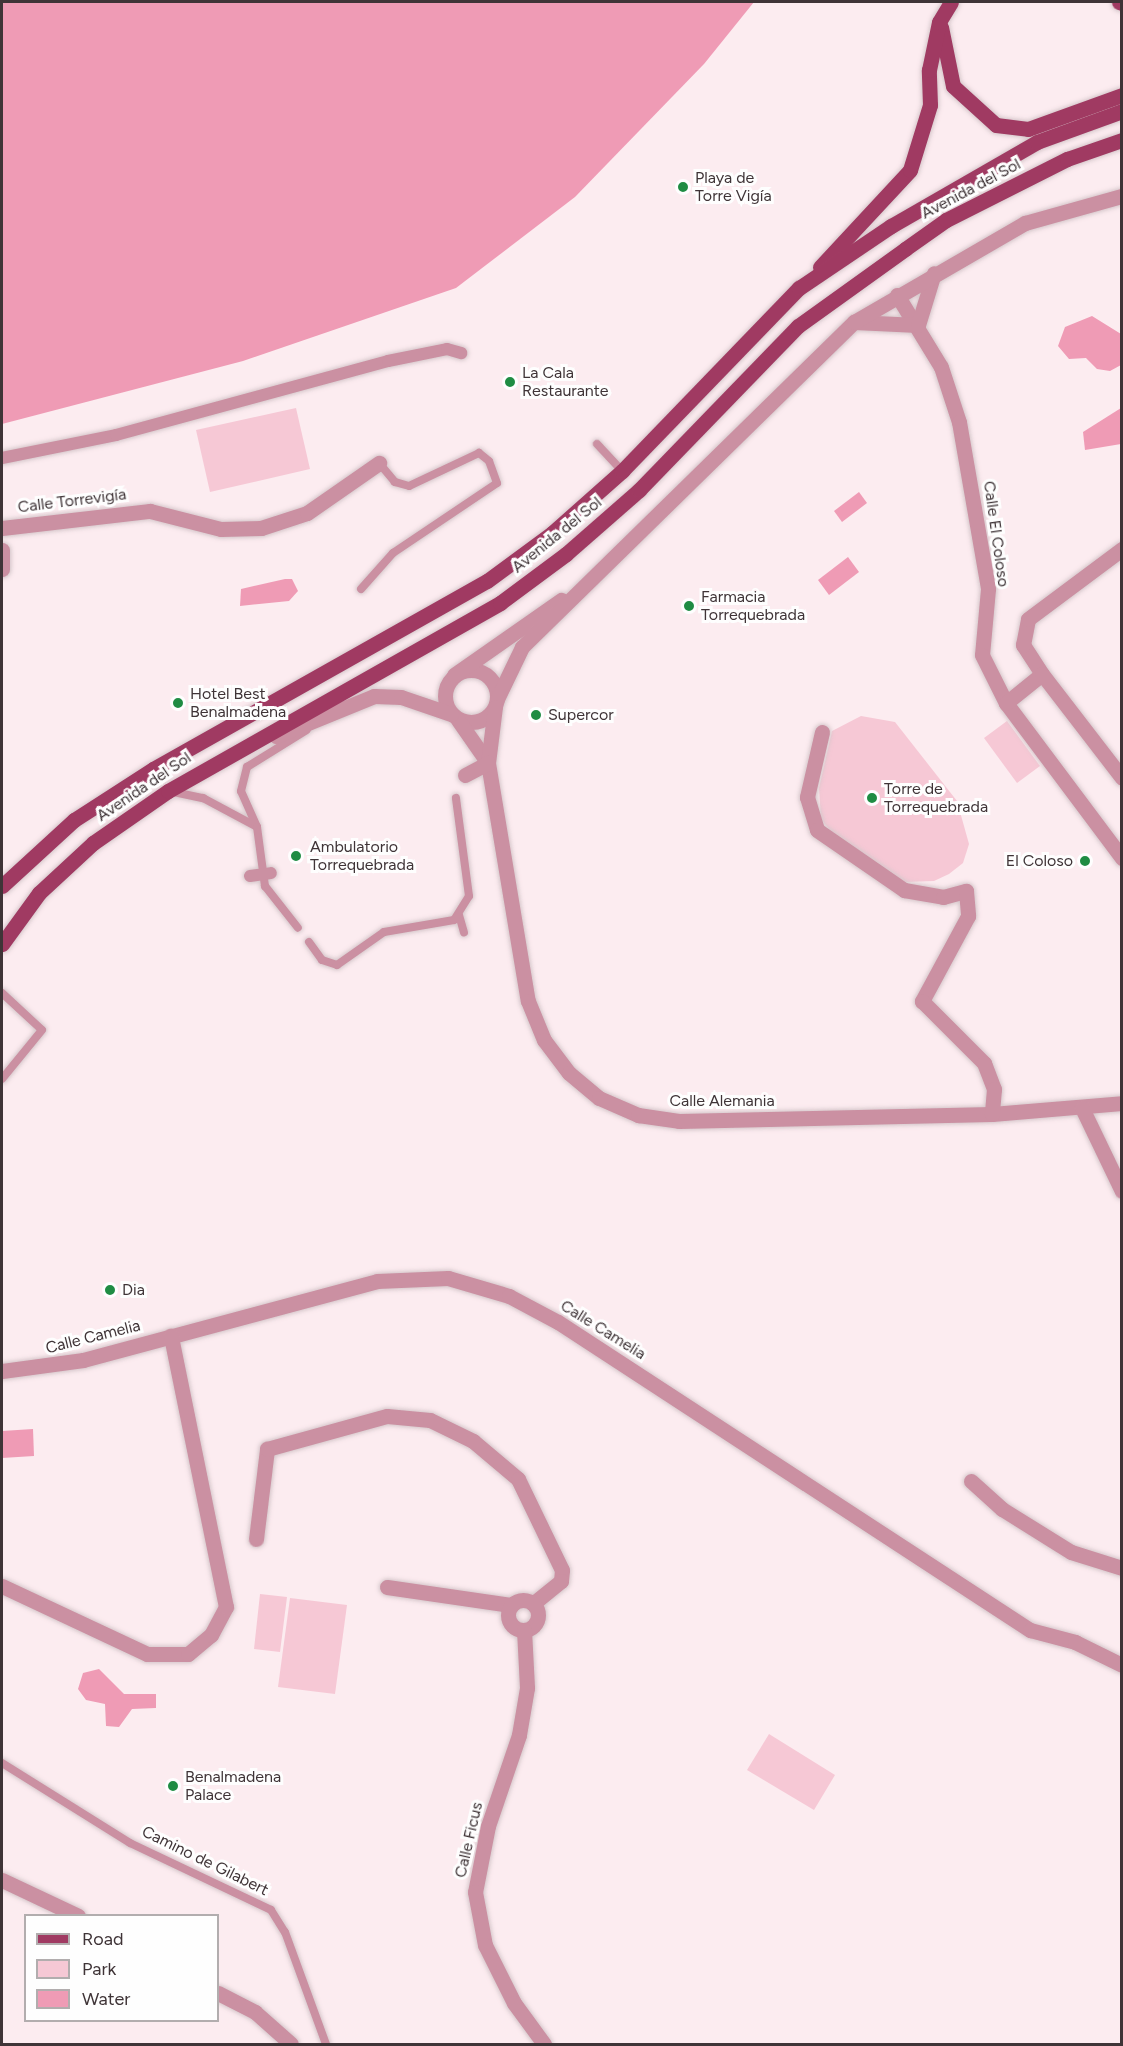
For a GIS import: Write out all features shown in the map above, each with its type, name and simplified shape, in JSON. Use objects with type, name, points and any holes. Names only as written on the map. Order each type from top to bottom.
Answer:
[{"type":"main road","points":[[799,288],[910,170],[926,125],[939,22],[951,2]]},
{"type":"main road","points":[[939,22],[953,86],[996,124],[1028,129],[1122,95]]},
{"type":"main road","name":"Avenida del Sol","points":[[2,886],[74,820],[153,769],[487,582],[622,471],[799,288],[891,226],[1037,142],[1122,111]]},
{"type":"main road","name":"Avenida del Sol","points":[[2,944],[93,843],[168,790],[500,603],[639,490],[798,326],[930,231],[1067,159],[1122,140]]},
{"type":"street","points":[[222,758],[374,696],[401,697],[474,723],[496,703],[522,647],[854,322],[934,273],[1025,223],[1103,200],[1122,199]]},
{"type":"street","points":[[854,322],[918,325],[934,273]]},
{"type":"street","name":"Calle El Coloso","points":[[897,295],[918,325],[941,367],[958,422],[988,589],[982,655],[1006,703],[1122,858]]},
{"type":"street","points":[[2,458],[116,435],[388,361],[447,349],[461,353]]},
{"type":"street","name":"Calle Torrevigía","points":[[2,528],[150,511],[221,529],[261,528],[307,513],[379,463]]},
{"type":"street","points":[[1122,549],[1028,619],[1023,645],[1042,674],[1122,778]]},
{"type":"street","points":[[2,550],[2,569]]},
{"type":"street","points":[[454,717],[444,698],[454,675],[594,578]]},
{"type":"street","points":[[454,675],[480,671],[493,682],[496,703],[488,764],[465,775]]},
{"type":"street","points":[[1006,703],[1042,674]]},
{"type":"street","name":"Calle Alemania","points":[[454,717],[488,764],[521,966],[544,1040],[569,1073],[599,1098],[638,1115],[679,1121],[992,1114],[1082,1108],[1122,1102]]},
{"type":"street","points":[[822,732],[807,798],[817,830],[904,890],[943,897],[966,891],[968,916],[922,1001],[984,1063],[994,1089],[992,1114]]},
{"type":"street","points":[[250,876],[267,874]]},
{"type":"street","points":[[1082,1108],[1122,1191]]},
{"type":"street","name":"Calle Camelia","points":[[2,1371],[83,1360],[300,1299],[417,1276],[509,1296],[630,1368],[1030,1630],[1075,1642],[1122,1665]]},
{"type":"street","points":[[2,1586],[147,1654],[188,1654],[211,1635],[226,1607],[171,1336]]},
{"type":"street","points":[[256,1539],[267,1449],[387,1416],[430,1420],[473,1441],[518,1479],[562,1570],[561,1581],[533,1604],[524,1599],[511,1605],[387,1587]]},
{"type":"street","points":[[971,1481],[1002,1509],[1071,1552],[1122,1568]]},
{"type":"street","name":"Calle Ficus","points":[[533,1604],[538,1617],[524,1630],[527,1688],[519,1735],[488,1826],[475,1892],[485,1945],[514,2003],[544,2044]]},
{"type":"street","points":[[511,1605],[508,1620],[524,1630]]},
{"type":"street","points":[[2,1880],[74,1914]]},
{"type":"street","points":[[219,1994],[255,2012],[291,2044]]},
{"type":"lane","points":[[597,444],[622,471]]},
{"type":"lane","points":[[361,589],[393,553],[497,483],[489,460],[478,453],[409,486],[395,482],[379,463]]},
{"type":"lane","points":[[298,928],[265,886],[267,874],[257,827],[241,791],[247,767],[337,711]]},
{"type":"lane","points":[[168,790],[203,798],[257,827]]},
{"type":"lane","points":[[456,798],[469,896],[459,915],[464,932]]},
{"type":"lane","points":[[309,942],[322,960],[337,965],[384,932],[459,915]]},
{"type":"lane","points":[[2,993],[42,1030],[2,1079]]},
{"type":"lane","name":"Camino de Gilabert","points":[[2,1763],[137,1846],[271,1910],[285,1932],[326,2044]]},
{"type":"green space","points":[[296,408],[310,469],[210,492],[196,430]]},
{"type":"green space","points":[[861,716],[895,722],[957,801],[969,844],[963,863],[949,874],[934,881],[905,882],[837,839],[821,819],[819,788],[832,731]]},
{"type":"green space","points":[[1007,721],[1040,766],[1017,783],[984,738]]},
{"type":"green space","points":[[260,1594],[287,1597],[280,1652],[254,1649]]},
{"type":"green space","points":[[290,1598],[347,1605],[335,1694],[278,1687]]},
{"type":"green space","points":[[769,1734],[835,1775],[814,1810],[747,1770]]},
{"type":"water","points":[[2,2],[754,2],[704,64],[575,197],[456,288],[243,361],[2,424]]},
{"type":"water","points":[[1092,316],[1121,334],[1121,365],[1110,371],[1097,369],[1086,358],[1069,359],[1058,346],[1065,327]]},
{"type":"water","points":[[1121,408],[1121,444],[1085,450],[1083,432]]},
{"type":"water","points":[[859,492],[867,503],[842,522],[834,511]]},
{"type":"water","points":[[848,557],[859,572],[829,595],[818,580]]},
{"type":"water","points":[[292,579],[298,591],[289,601],[240,606],[241,589]]},
{"type":"water","points":[[33,1429],[34,1456],[2,1458],[2,1431]]},
{"type":"water","points":[[99,1669],[124,1694],[156,1694],[156,1708],[132,1709],[119,1727],[106,1726],[105,1704],[86,1700],[78,1689],[83,1673]]},
{"type":"place","name":"Playa de Torre Vigía","points":[[683,187]]},
{"type":"place","name":"La Cala Restaurante","points":[[510,382]]},
{"type":"place","name":"Farmacia Torrequebrada","points":[[689,606]]},
{"type":"place","name":"Hotel Best Benalmadena","points":[[178,703]]},
{"type":"place","name":"Supercor","points":[[536,715]]},
{"type":"place","name":"Torre de Torrequebrada","points":[[872,798]]},
{"type":"place","name":"Ambulatorio Torrequebrada","points":[[296,856]]},
{"type":"place","name":"El Coloso","points":[[1085,861]]},
{"type":"place","name":"Dia","points":[[110,1290]]},
{"type":"place","name":"Benalmadena Palace","points":[[173,1786]]}]
